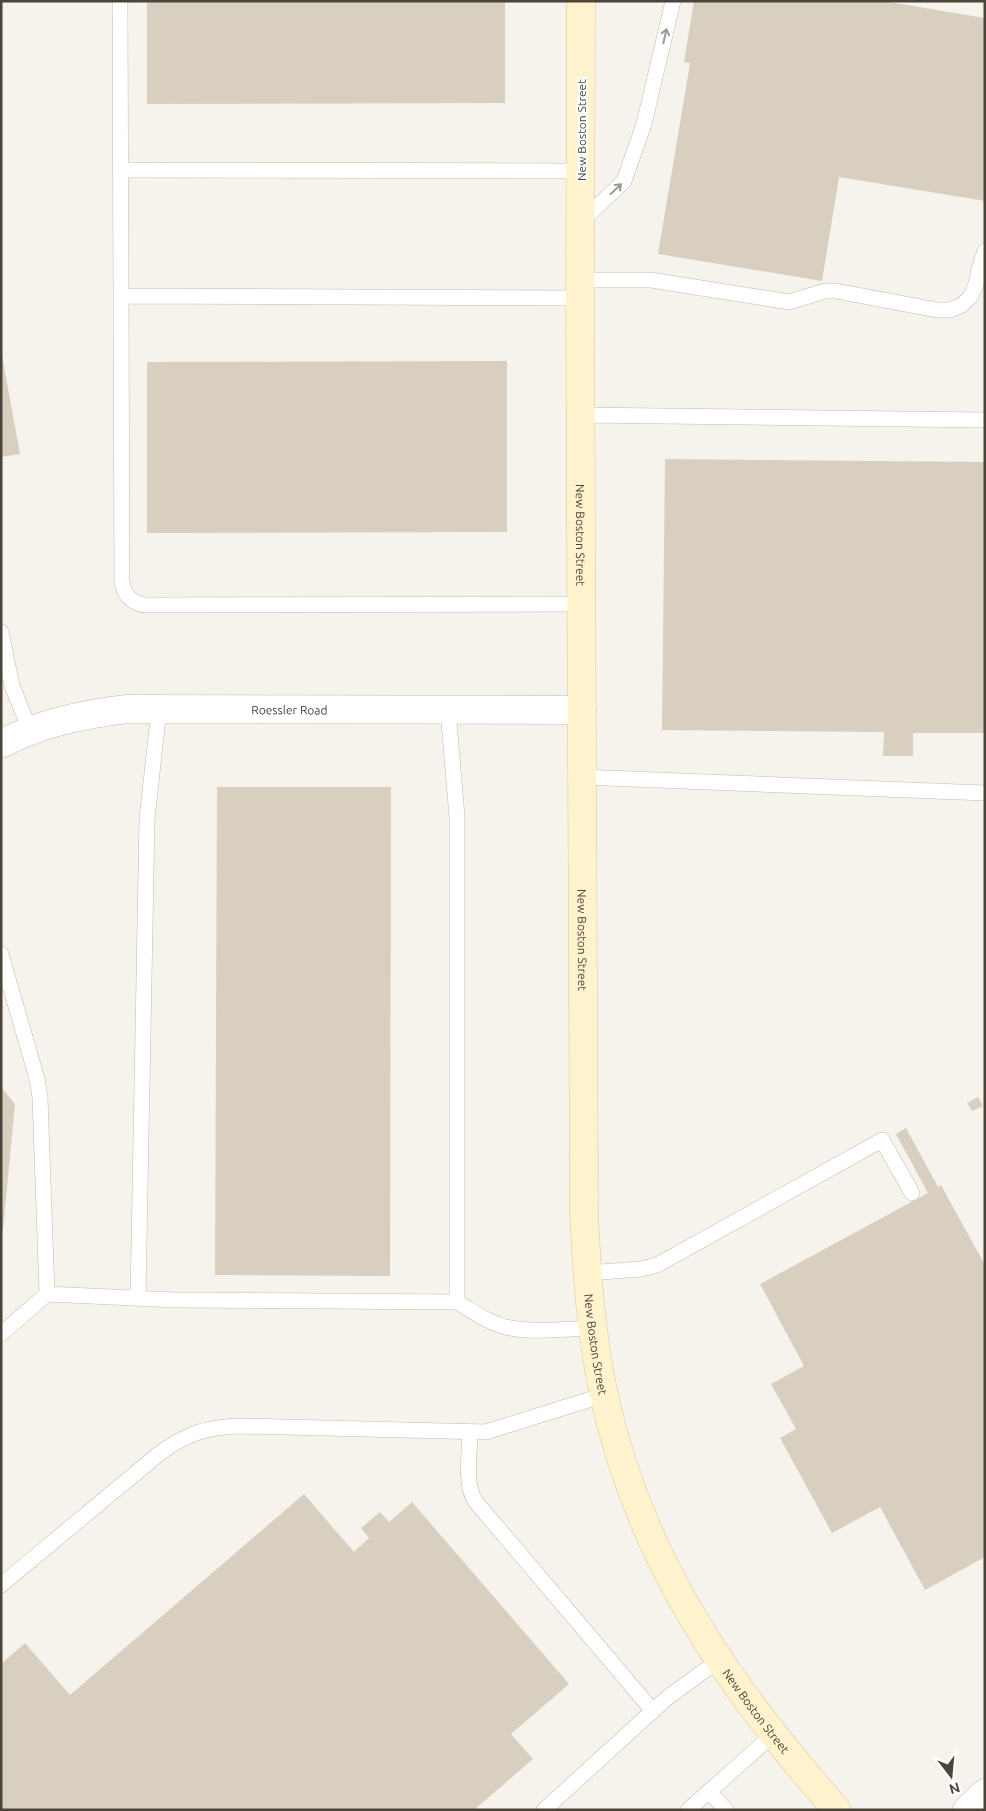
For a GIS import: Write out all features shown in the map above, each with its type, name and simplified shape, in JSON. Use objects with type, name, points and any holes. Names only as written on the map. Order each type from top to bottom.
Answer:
[{"type":"main road","name":"New Boston Street","points":[[581,1],[580,415],[584,1214],[592,1328],[604,1395],[620,1454],[643,1520],[671,1580],[689,1613],[736,1685],[800,1767],[837,1810]]},
{"type":"street","name":"Roessler Road","points":[[1,744],[30,730],[61,720],[97,712],[127,709],[582,710]]},
{"type":"street","points":[[967,1810],[985,1793]]},
{"type":"lane","points":[[120,1],[122,582],[127,596],[134,602],[146,605],[582,604]]},
{"type":"lane","points":[[580,222],[624,181],[644,124],[673,1]]},
{"type":"lane","points":[[121,170],[581,171]]},
{"type":"lane","points":[[121,296],[580,289],[651,280],[782,302],[795,301],[825,292],[836,291],[944,311],[962,305],[971,296],[985,252]]},
{"type":"lane","points":[[580,415],[985,420]]},
{"type":"lane","points":[[1,632],[12,686],[30,730]]},
{"type":"lane","points":[[138,1298],[147,819],[159,709]]},
{"type":"lane","points":[[448,710],[457,817],[457,1302]]},
{"type":"lane","points":[[582,777],[985,793]]},
{"type":"lane","points":[[1,954],[37,1079],[40,1097],[48,1294]]},
{"type":"lane","points":[[587,1274],[641,1269],[657,1265],[882,1140],[912,1193]]},
{"type":"lane","points":[[1,1334],[48,1294],[174,1300],[457,1302],[488,1320],[506,1327],[524,1329],[592,1328]]},
{"type":"lane","points":[[1,1585],[160,1453],[197,1432],[210,1428],[239,1426],[486,1432],[604,1395]]},
{"type":"lane","points":[[470,1432],[469,1481],[475,1501],[653,1711]]},
{"type":"lane","points":[[544,1810],[667,1698],[719,1660]]},
{"type":"lane","points":[[688,1810],[774,1734]]},
{"type":"lane","points":[[709,1791],[726,1810]]},
{"type":"building","points":[[147,1],[505,1],[505,103],[147,104]]},
{"type":"building","points":[[694,1],[883,1],[985,18],[985,201],[839,177],[822,281],[658,254],[690,63],[684,62]]},
{"type":"building","points":[[1,350],[20,454],[1,457]]},
{"type":"building","points":[[507,361],[507,532],[147,533],[147,362]]},
{"type":"building","points":[[665,459],[985,462],[985,733],[913,733],[913,756],[883,756],[884,732],[662,730]]},
{"type":"building","points":[[217,787],[391,787],[390,1276],[215,1275]]},
{"type":"building","points":[[1,1087],[15,1104],[3,1230],[1,1230]]},
{"type":"building","points":[[978,1097],[983,1106],[972,1111],[967,1103]]},
{"type":"building","points":[[906,1128],[938,1187],[941,1185],[985,1265],[985,1557],[925,1590],[880,1507],[832,1533],[780,1438],[796,1429],[771,1384],[804,1366],[760,1284],[928,1193],[896,1134]]},
{"type":"building","points":[[304,1494],[354,1552],[369,1538],[361,1528],[380,1512],[389,1522],[412,1502],[569,1684],[511,1734],[533,1759],[474,1810],[1,1810],[1,1664],[25,1643],[70,1695]]}]
